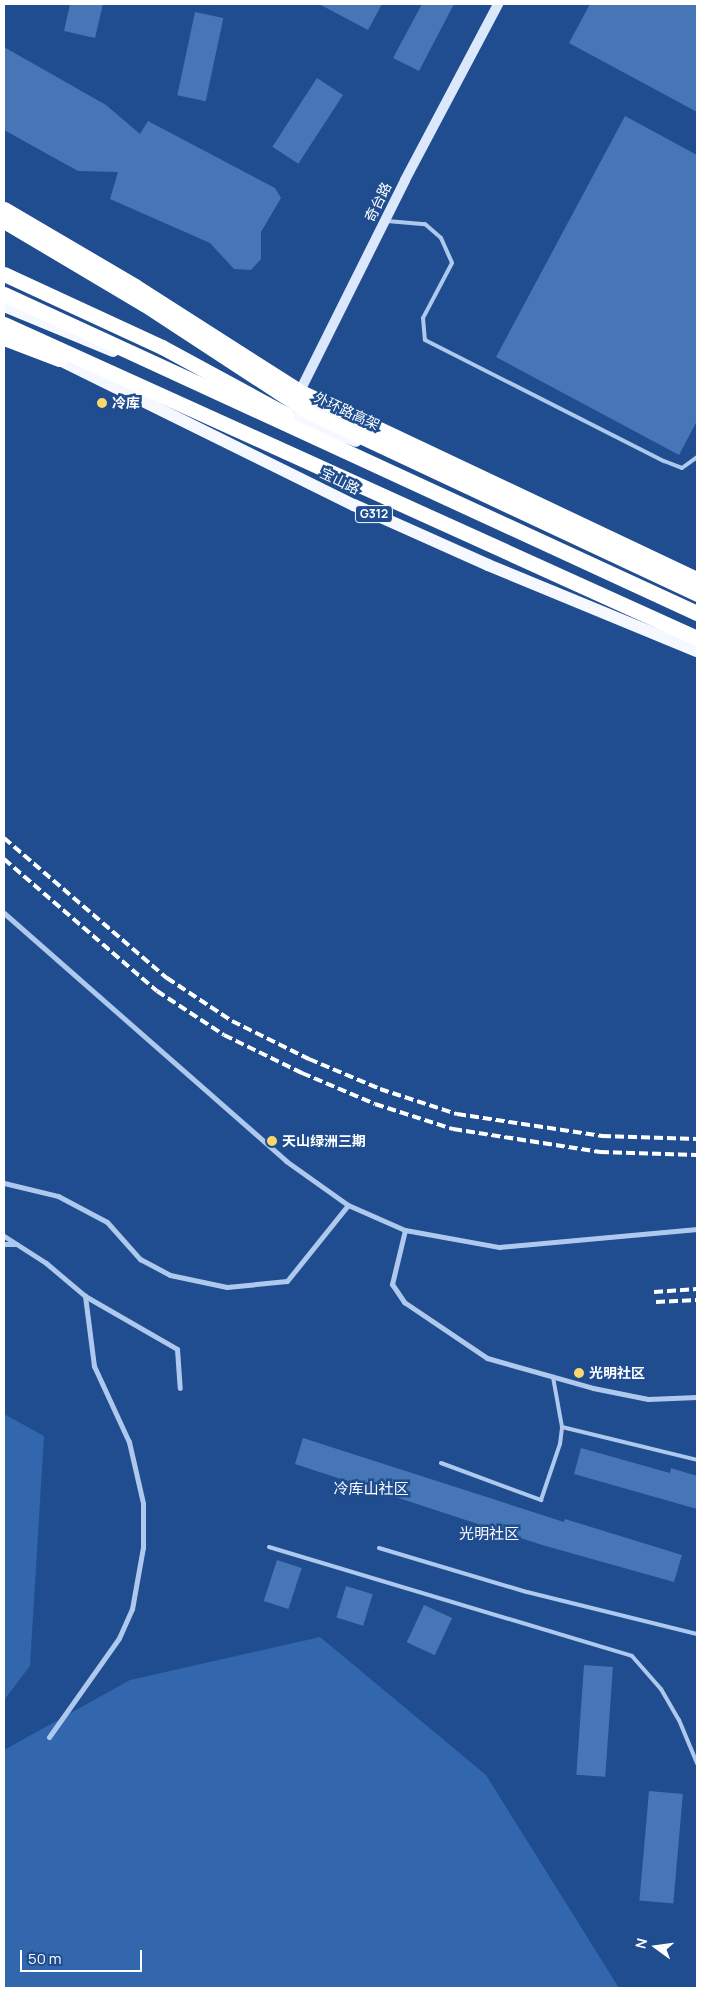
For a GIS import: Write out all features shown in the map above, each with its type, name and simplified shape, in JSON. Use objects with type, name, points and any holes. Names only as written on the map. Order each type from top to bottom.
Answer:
[{"type":"highway","name":"外环路高架","points":[[4,209],[135,286],[301,392],[697,579]]},
{"type":"highway","name":"外环路高架","points":[[4,221],[144,304],[309,412],[697,594]]},
{"type":"highway","points":[[4,274],[162,347],[287,415]]},
{"type":"highway","points":[[4,294],[697,613]]},
{"type":"highway","points":[[4,324],[697,638]]},
{"type":"highway","points":[[4,336],[59,359]]},
{"type":"main road","points":[[4,306],[88,342],[287,415],[697,572]]},
{"type":"main road","name":"宝山路","points":[[59,359],[354,505],[488,565],[697,651]]},
{"type":"street","name":"奇台路","points":[[287,415],[384,220],[498,4]]},
{"type":"street","points":[[4,913],[286,1161],[348,1205],[405,1230],[498,1247],[697,1229]]},
{"type":"street","points":[[4,1183],[58,1196],[107,1222],[140,1259],[170,1275],[227,1286],[287,1280],[348,1205]]},
{"type":"street","points":[[405,1230],[392,1284],[404,1302],[487,1358],[648,1399],[697,1397]]},
{"type":"street","points":[[4,1236],[46,1263],[85,1296],[177,1349],[180,1388]]},
{"type":"street","points":[[4,1244],[17,1245]]},
{"type":"street","points":[[49,1737],[119,1638],[132,1609],[142,1546],[143,1503],[129,1442],[94,1366],[85,1296]]},
{"type":"lane","points":[[384,220],[425,224],[441,238],[452,263],[423,318],[425,340],[664,461],[682,468],[697,457]]},
{"type":"lane","points":[[441,1463],[541,1500],[560,1444],[562,1427],[553,1376]]},
{"type":"lane","points":[[562,1427],[697,1460]]},
{"type":"lane","points":[[269,1547],[632,1656],[661,1689],[679,1720],[697,1763]]},
{"type":"lane","points":[[380,1548],[527,1592],[697,1634]]},
{"type":"shaded area","points":[[4,1414],[44,1436],[30,1666],[4,1700]]},
{"type":"shaded area","points":[[320,1637],[486,1775],[619,1988],[4,1988],[4,1750],[130,1680]]},
{"type":"building","points":[[70,4],[103,4],[95,38],[64,31]]},
{"type":"building","points":[[319,4],[382,4],[368,30]]},
{"type":"building","points":[[422,4],[454,4],[419,71],[393,58]]},
{"type":"building","points":[[590,4],[697,4],[697,112],[569,43]]},
{"type":"building","points":[[195,12],[223,18],[206,101],[177,95]]},
{"type":"building","points":[[4,47],[106,105],[140,134],[148,121],[275,188],[281,198],[261,232],[261,259],[251,270],[234,269],[210,243],[110,199],[118,172],[78,171],[4,130]]},
{"type":"building","points":[[317,78],[343,95],[298,164],[272,147]]},
{"type":"building","points":[[625,116],[697,155],[697,421],[679,455],[496,357]]},
{"type":"building","points":[[303,1438],[564,1522],[565,1519],[682,1555],[674,1582],[542,1545],[295,1464]]},
{"type":"building","points":[[581,1448],[670,1473],[671,1468],[697,1476],[697,1509],[574,1474]]},
{"type":"building","points":[[277,1560],[302,1568],[288,1609],[264,1601]]},
{"type":"building","points":[[346,1586],[373,1594],[363,1626],[336,1618]]},
{"type":"building","points":[[424,1605],[452,1618],[435,1655],[407,1642]]},
{"type":"building","points":[[584,1665],[613,1667],[605,1777],[576,1775]]},
{"type":"building","points":[[649,1791],[683,1794],[673,1904],[639,1901]]},
{"type":"railway","points":[[4,838],[167,978],[232,1021],[309,1059],[380,1089],[457,1114],[602,1136],[697,1139]]},
{"type":"railway","points":[[4,859],[157,991],[224,1035],[302,1073],[375,1104],[453,1129],[600,1152],[697,1155]]},
{"type":"railway","points":[[654,1292],[697,1289]]},
{"type":"railway","points":[[656,1302],[697,1300]]},
{"type":"place","name":"冷库","points":[[102,403]]},
{"type":"place","name":"天山绿洲三期","points":[[272,1141]]},
{"type":"place","name":"光明社区","points":[[579,1373]]},
{"type":"district","name":"冷库山社区","points":[[371,1489]]},
{"type":"district","name":"光明社区","points":[[489,1534]]}]
